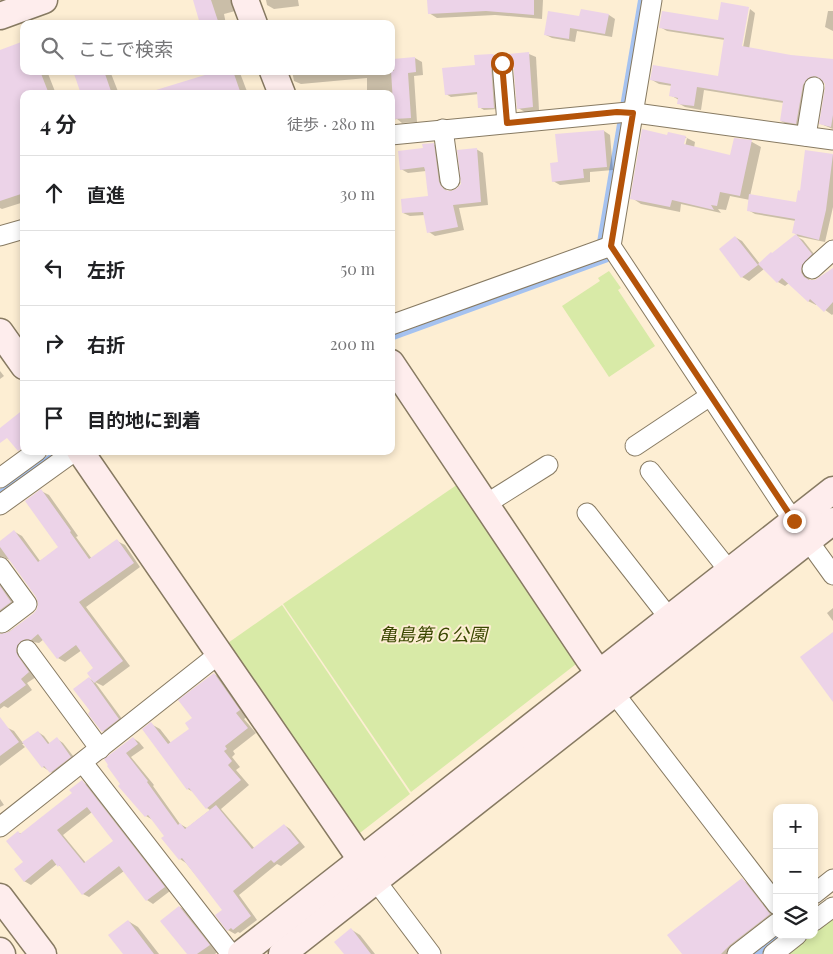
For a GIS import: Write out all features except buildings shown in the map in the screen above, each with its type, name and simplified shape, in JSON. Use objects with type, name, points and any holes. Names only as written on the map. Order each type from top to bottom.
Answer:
[{"type":"street","points":[[0,16],[44,0]]},
{"type":"street","points":[[245,0],[252,20]]},
{"type":"street","points":[[652,0],[626,112],[611,246],[801,531],[833,575]]},
{"type":"street","points":[[502,63],[507,123]]},
{"type":"street","points":[[275,75],[280,90]]},
{"type":"street","points":[[806,136],[814,86]]},
{"type":"street","points":[[395,135],[626,112],[833,140]]},
{"type":"street","points":[[443,130],[450,180]]},
{"type":"street","points":[[0,236],[20,230]]},
{"type":"street","points":[[395,325],[611,246]]},
{"type":"street","points":[[812,269],[833,250]]},
{"type":"street","points":[[1,333],[20,360]]},
{"type":"street","points":[[395,369],[607,684],[773,900]]},
{"type":"street","points":[[636,446],[710,396]]},
{"type":"street","points":[[0,478],[32,455]]},
{"type":"street","points":[[0,506],[70,455]]},
{"type":"street","points":[[83,455],[360,860],[431,954]]},
{"type":"street","points":[[486,504],[548,466]]},
{"type":"street","points":[[650,471],[730,572]]},
{"type":"street","points":[[282,954],[376,881],[607,684],[801,531],[833,490]]},
{"type":"street","points":[[587,513],[670,619]]},
{"type":"street","points":[[241,954],[360,860],[607,684],[670,619],[730,572],[801,531],[833,521]]},
{"type":"street","points":[[0,567],[27,604],[2,623]]},
{"type":"street","points":[[27,650],[100,749]]},
{"type":"street","points":[[0,827],[219,654]]},
{"type":"street","points":[[83,762],[231,954]]},
{"type":"street","points":[[818,891],[833,879]]},
{"type":"street","points":[[0,897],[43,954]]},
{"type":"street","points":[[818,919],[833,907]]},
{"type":"street","points":[[737,954],[773,926]]},
{"type":"street","points":[[773,954],[792,939]]},
{"type":"green space","points":[[609,271],[621,288],[618,290],[655,346],[609,377],[562,306],[600,281],[598,278]]},
{"type":"green space","name":"亀島第６公園","points":[[461,482],[580,661],[411,792],[283,604]]},
{"type":"green space","points":[[282,605],[410,794],[356,836],[225,645]]},
{"type":"green space","points":[[833,917],[833,954],[785,954],[805,939],[818,939],[818,929]]},
{"type":"water","points":[[638,0],[645,0],[604,241],[597,242]]},
{"type":"water","points":[[608,256],[611,261],[395,340],[395,332]]},
{"type":"water","points":[[48,455],[60,455],[0,498],[0,489]]},
{"type":"water","points":[[773,935],[773,939],[781,939],[762,954],[749,954]]},
{"type":"route","points":[[502,63],[507,123],[617,112],[633,113],[611,246],[794,521]]}]
